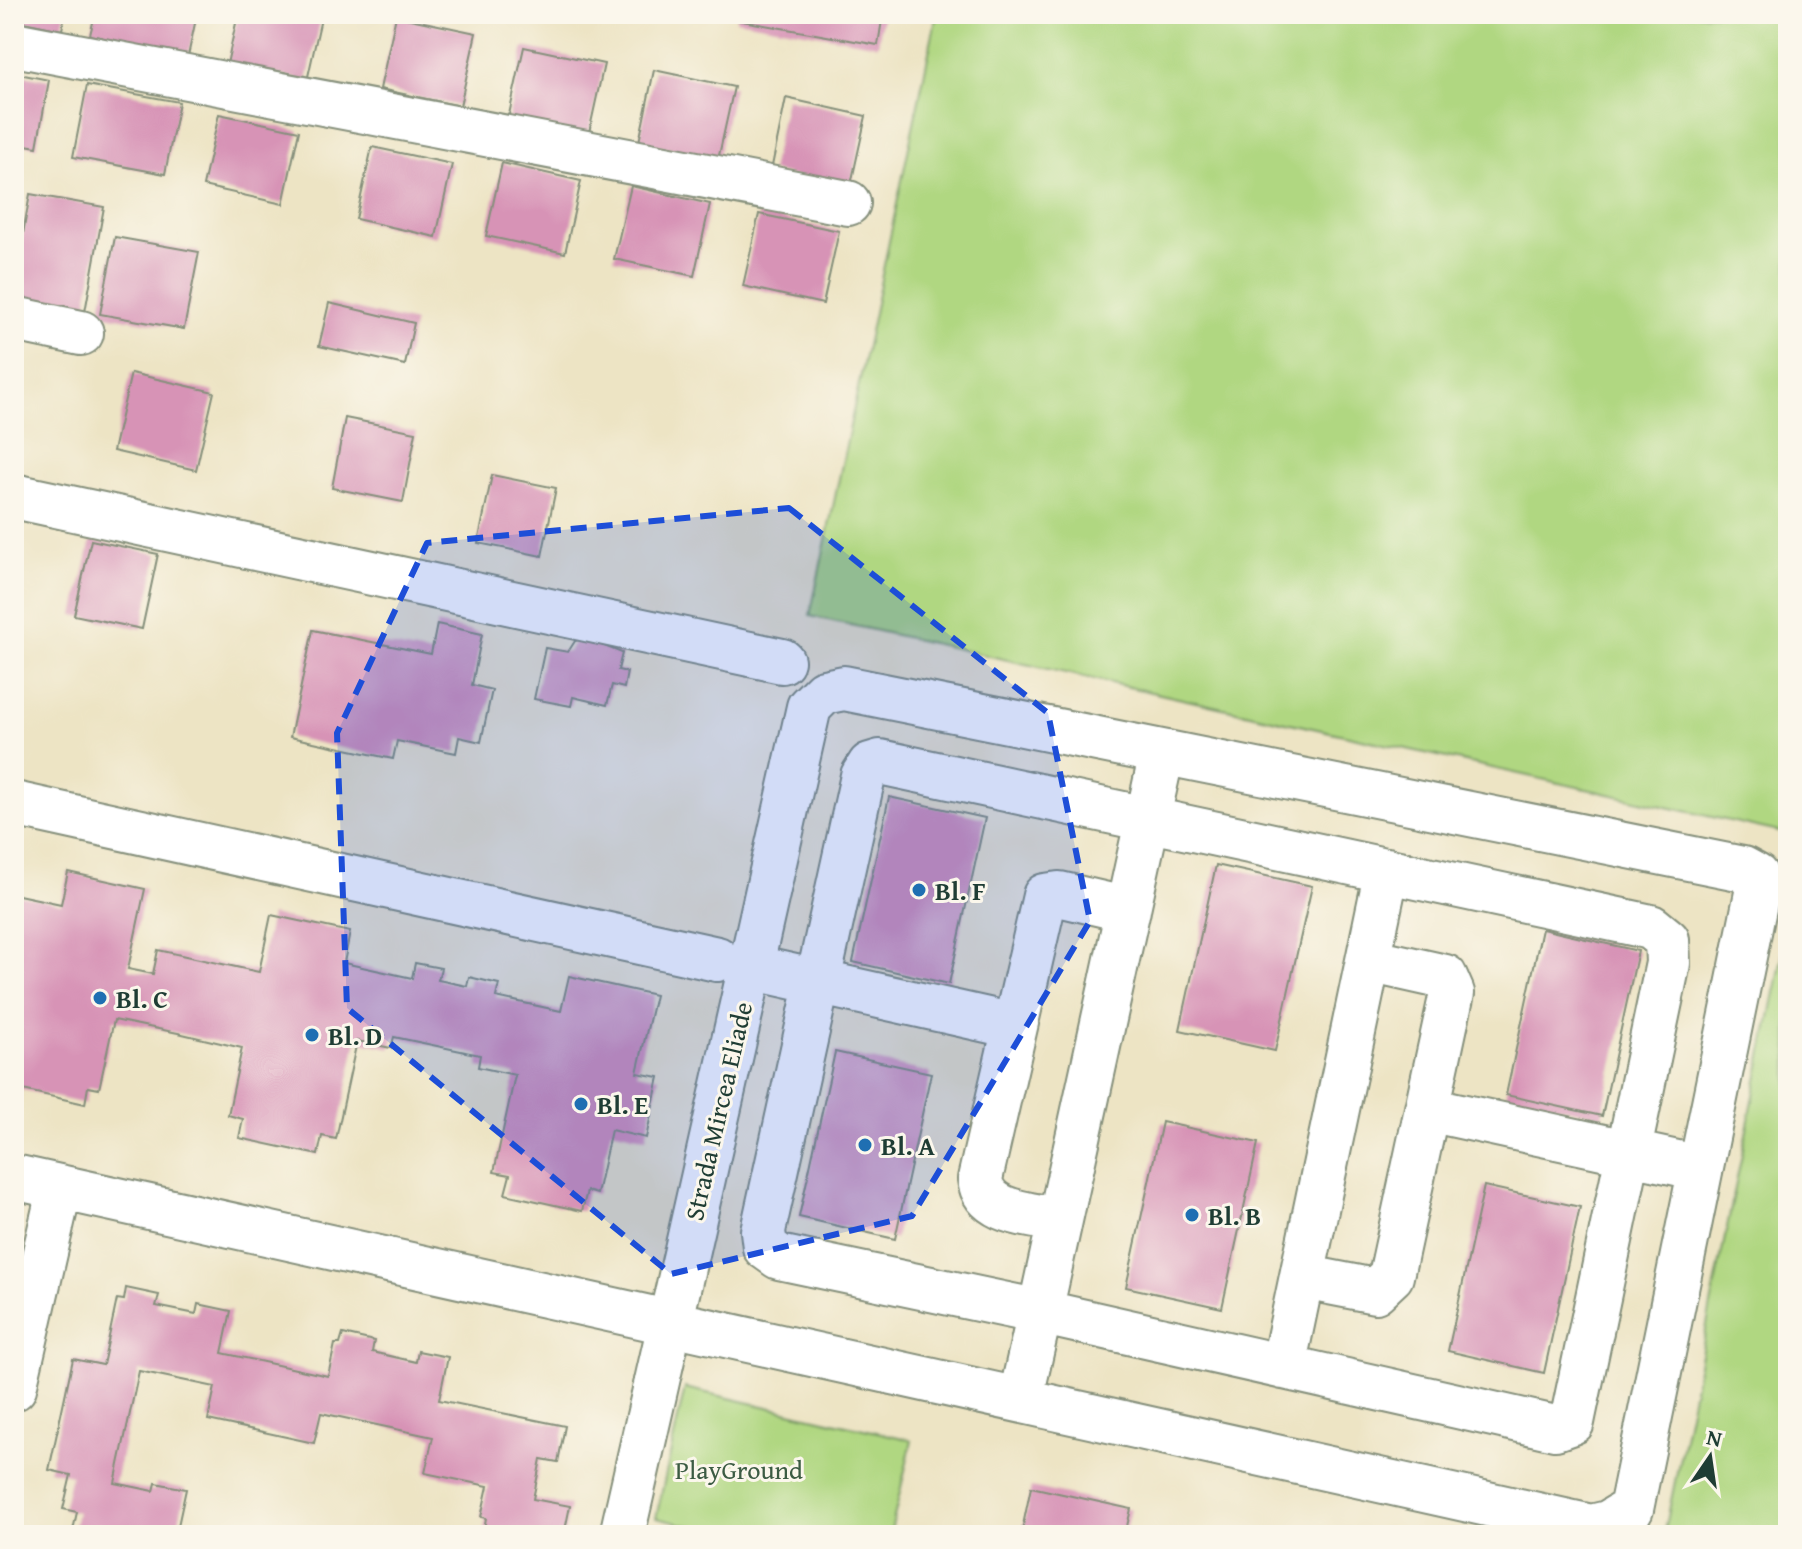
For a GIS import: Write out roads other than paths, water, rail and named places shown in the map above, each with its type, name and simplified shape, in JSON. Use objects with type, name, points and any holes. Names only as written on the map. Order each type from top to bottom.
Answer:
[{"type":"street","points":[[14,44],[848,203]]},
{"type":"street","points":[[14,319],[81,333]]},
{"type":"street","points":[[14,496],[782,661]]},
{"type":"street","name":"Strada Mircea Eliade","points":[[622,1535],[671,1320],[734,963],[809,707],[824,692],[844,688],[1162,753]]},
{"type":"street","points":[[14,1177],[1021,1397],[1591,1527],[1608,1523],[1631,1509],[1757,893],[1756,876],[1743,869],[1162,753],[1021,1397]]},
{"type":"street","points":[[880,762],[1148,819],[1651,927],[1667,940],[1668,963],[1572,1422],[1555,1428],[1040,1312],[779,1257],[765,1247],[763,1231],[863,776],[870,765],[880,762]]},
{"type":"street","points":[[14,804],[1014,1026]]},
{"type":"street","points":[[1283,1367],[1387,870]]},
{"type":"street","points":[[1059,1220],[992,1205],[981,1194],[980,1179],[1014,1026],[1045,896],[1059,894],[1128,910]]},
{"type":"street","points":[[1303,1277],[1375,1291],[1391,1276],[1428,1109],[1452,993],[1445,977],[1369,960]]},
{"type":"street","points":[[1428,1109],[1700,1168]]},
{"type":"street","points":[[14,1388],[60,1187]]},
{"type":"place","name":"Bl. F","points":[[919,890]]},
{"type":"place","name":"Bl. C","points":[[100,998]]},
{"type":"place","name":"Bl. D","points":[[312,1035]]},
{"type":"place","name":"Bl. E","points":[[581,1104]]},
{"type":"place","name":"Bl. A","points":[[865,1145]]},
{"type":"place","name":"Bl. B","points":[[1192,1215]]},
{"type":"park label","name":"PlayGround","points":[[739,1469]]}]
